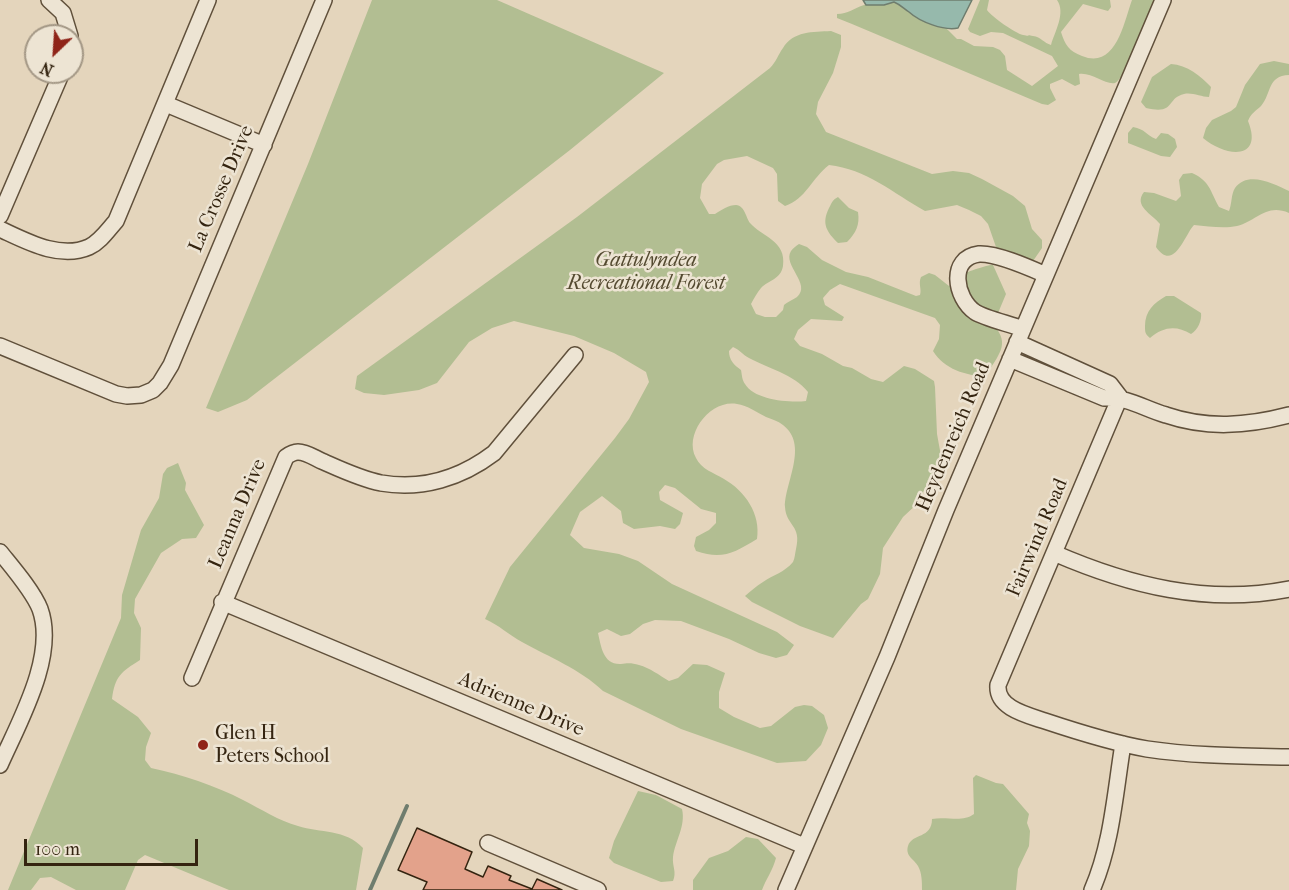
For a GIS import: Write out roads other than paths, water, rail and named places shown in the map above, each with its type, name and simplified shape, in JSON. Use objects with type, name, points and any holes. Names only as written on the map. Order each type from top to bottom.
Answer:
[{"type":"street","points":[[49,0],[63,13],[66,24]]},
{"type":"street","points":[[63,13],[72,0]]},
{"type":"street","points":[[0,229],[52,249],[66,251],[90,247],[106,233],[116,220],[208,0]]},
{"type":"street","name":"La Crosse Drive","points":[[0,346],[116,394],[141,395],[153,390],[160,383],[171,365],[324,0]]},
{"type":"street","name":"Heydenreich Road","points":[[786,890],[887,657],[946,510],[1163,0]]},
{"type":"street","points":[[0,216],[57,84]]},
{"type":"street","points":[[166,104],[264,145]]},
{"type":"street","points":[[1046,275],[1019,263],[980,254],[967,259],[957,276],[963,300],[976,313],[1110,384],[1120,397]]},
{"type":"street","name":"Leanna Drive","points":[[192,678],[222,602],[285,457],[291,453],[304,453],[348,473],[394,485],[417,485],[455,476],[494,453],[575,355]]},
{"type":"street","points":[[1010,358],[1104,399],[1120,397],[1177,419],[1211,425],[1242,424],[1289,415]]},
{"type":"street","name":"Fairwind Road","points":[[1120,397],[998,685],[999,695],[1010,707],[1077,732],[1123,744]]},
{"type":"street","points":[[0,552],[40,609],[44,634],[41,664],[0,765]]},
{"type":"street","points":[[1054,553],[1125,580],[1182,593],[1242,595],[1289,589]]},
{"type":"street","name":"Adrienne Drive","points":[[222,602],[804,846]]},
{"type":"street","points":[[1092,890],[1100,873],[1107,845],[1123,744],[1191,754],[1289,757]]},
{"type":"street","points":[[488,843],[598,890]]},
{"type":"waterway","points":[[370,890],[407,806]]},
{"type":"place","name":"Glen H Peters School","points":[[203,745]]},
{"type":"park label","name":"Gattulyndea Recreational Forest","points":[[646,272]]}]
